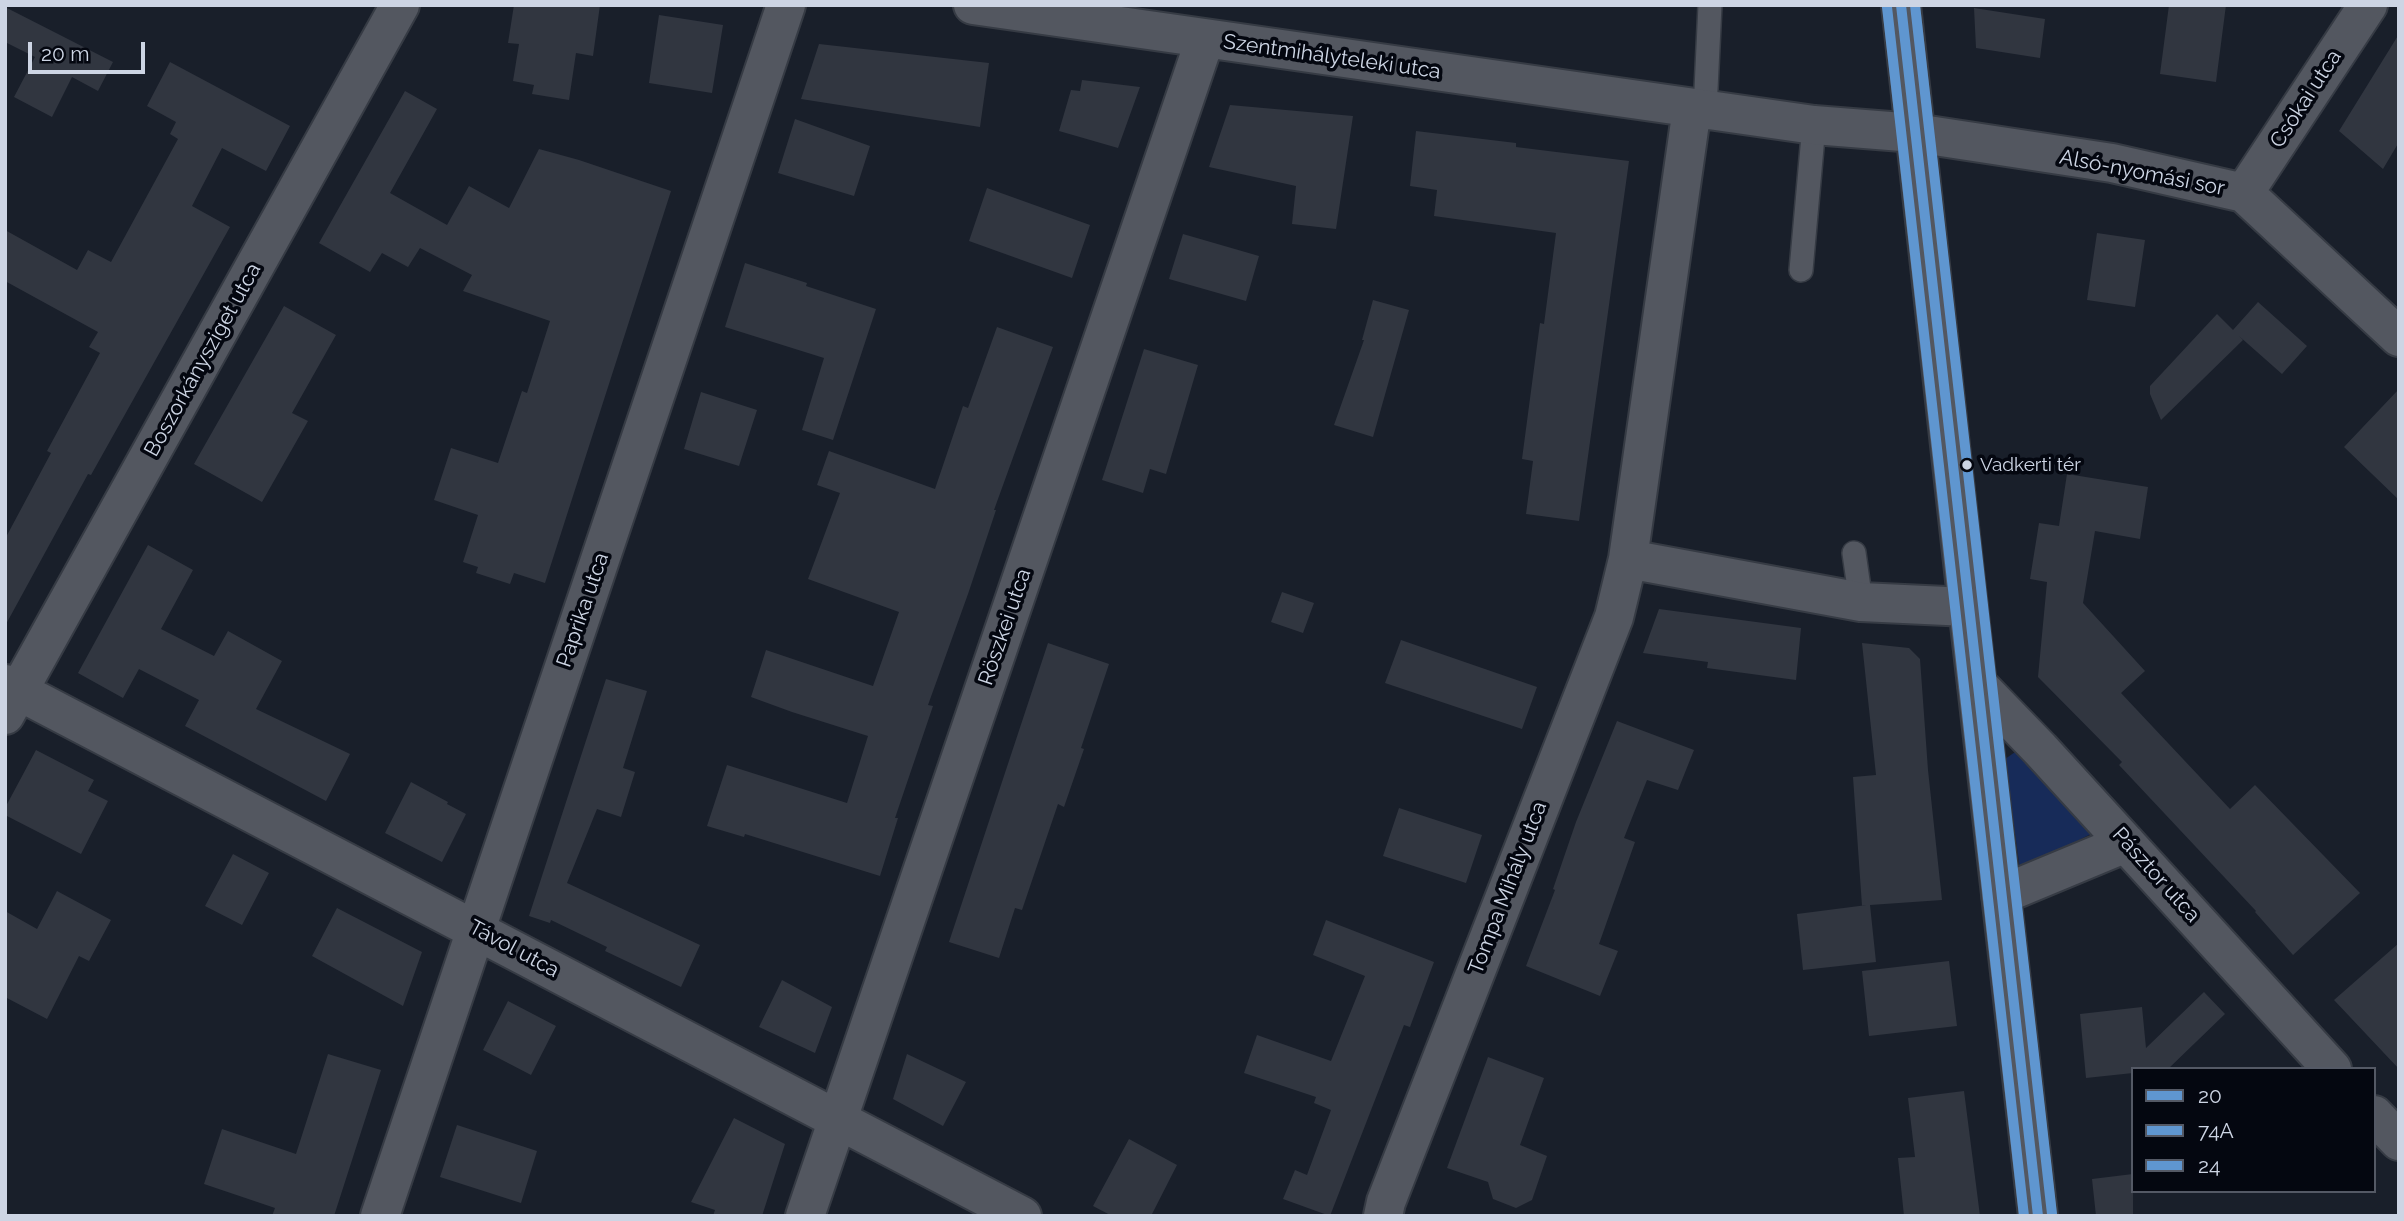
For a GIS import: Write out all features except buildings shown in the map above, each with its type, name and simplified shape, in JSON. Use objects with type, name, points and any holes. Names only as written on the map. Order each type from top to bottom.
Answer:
[{"type":"street","name":"Boszorkánysziget utca","points":[[10,696],[400,5]]},
{"type":"street","name":"Paprika utca","points":[[380,1216],[786,5]]},
{"type":"street","name":"Szentmihályteleki utca","points":[[973,5],[1698,109]]},
{"type":"street","points":[[1902,5],[2038,1216]]},
{"type":"street","name":"Csókai utca","points":[[2244,193],[2368,5]]},
{"type":"street","name":"Röszkei utca","points":[[805,1216],[1205,39]]},
{"type":"street","points":[[1915,133],[1814,125],[1698,109],[1628,559],[1861,602],[1968,607]]},
{"type":"street","name":"Alsó-nyomási sor","points":[[1915,133],[2112,163],[2244,193],[2399,337]]},
{"type":"street","name":"Tompa Mihály utca","points":[[1383,1216],[1614,617],[1628,559]]},
{"type":"street","name":"Pásztor utca","points":[[1977,684],[2330,1067]]},
{"type":"street","name":"Távol utca","points":[[10,696],[476,928],[1022,1216]]},
{"type":"street","points":[[2001,895],[2126,843]]},
{"type":"street","points":[[2376,1117],[2399,1141]]},
{"type":"lane","points":[[1698,109],[1710,5]]},
{"type":"lane","points":[[1801,270],[1814,125]]},
{"type":"lane","points":[[1854,553],[1861,602]]},
{"type":"shaded area","points":[[2021,748],[2091,823],[2091,834],[2020,870],[2005,759]]},
{"type":"transit line","name":"20","points":[[1901,5],[2038,1216]]},
{"type":"transit line","name":"24","points":[[1915,5],[2052,1214]]},
{"type":"transit line","name":"74A","points":[[1887,7],[2024,1216]]},
{"type":"place","name":"Vadkerti tér","points":[[1967,465]]}]
